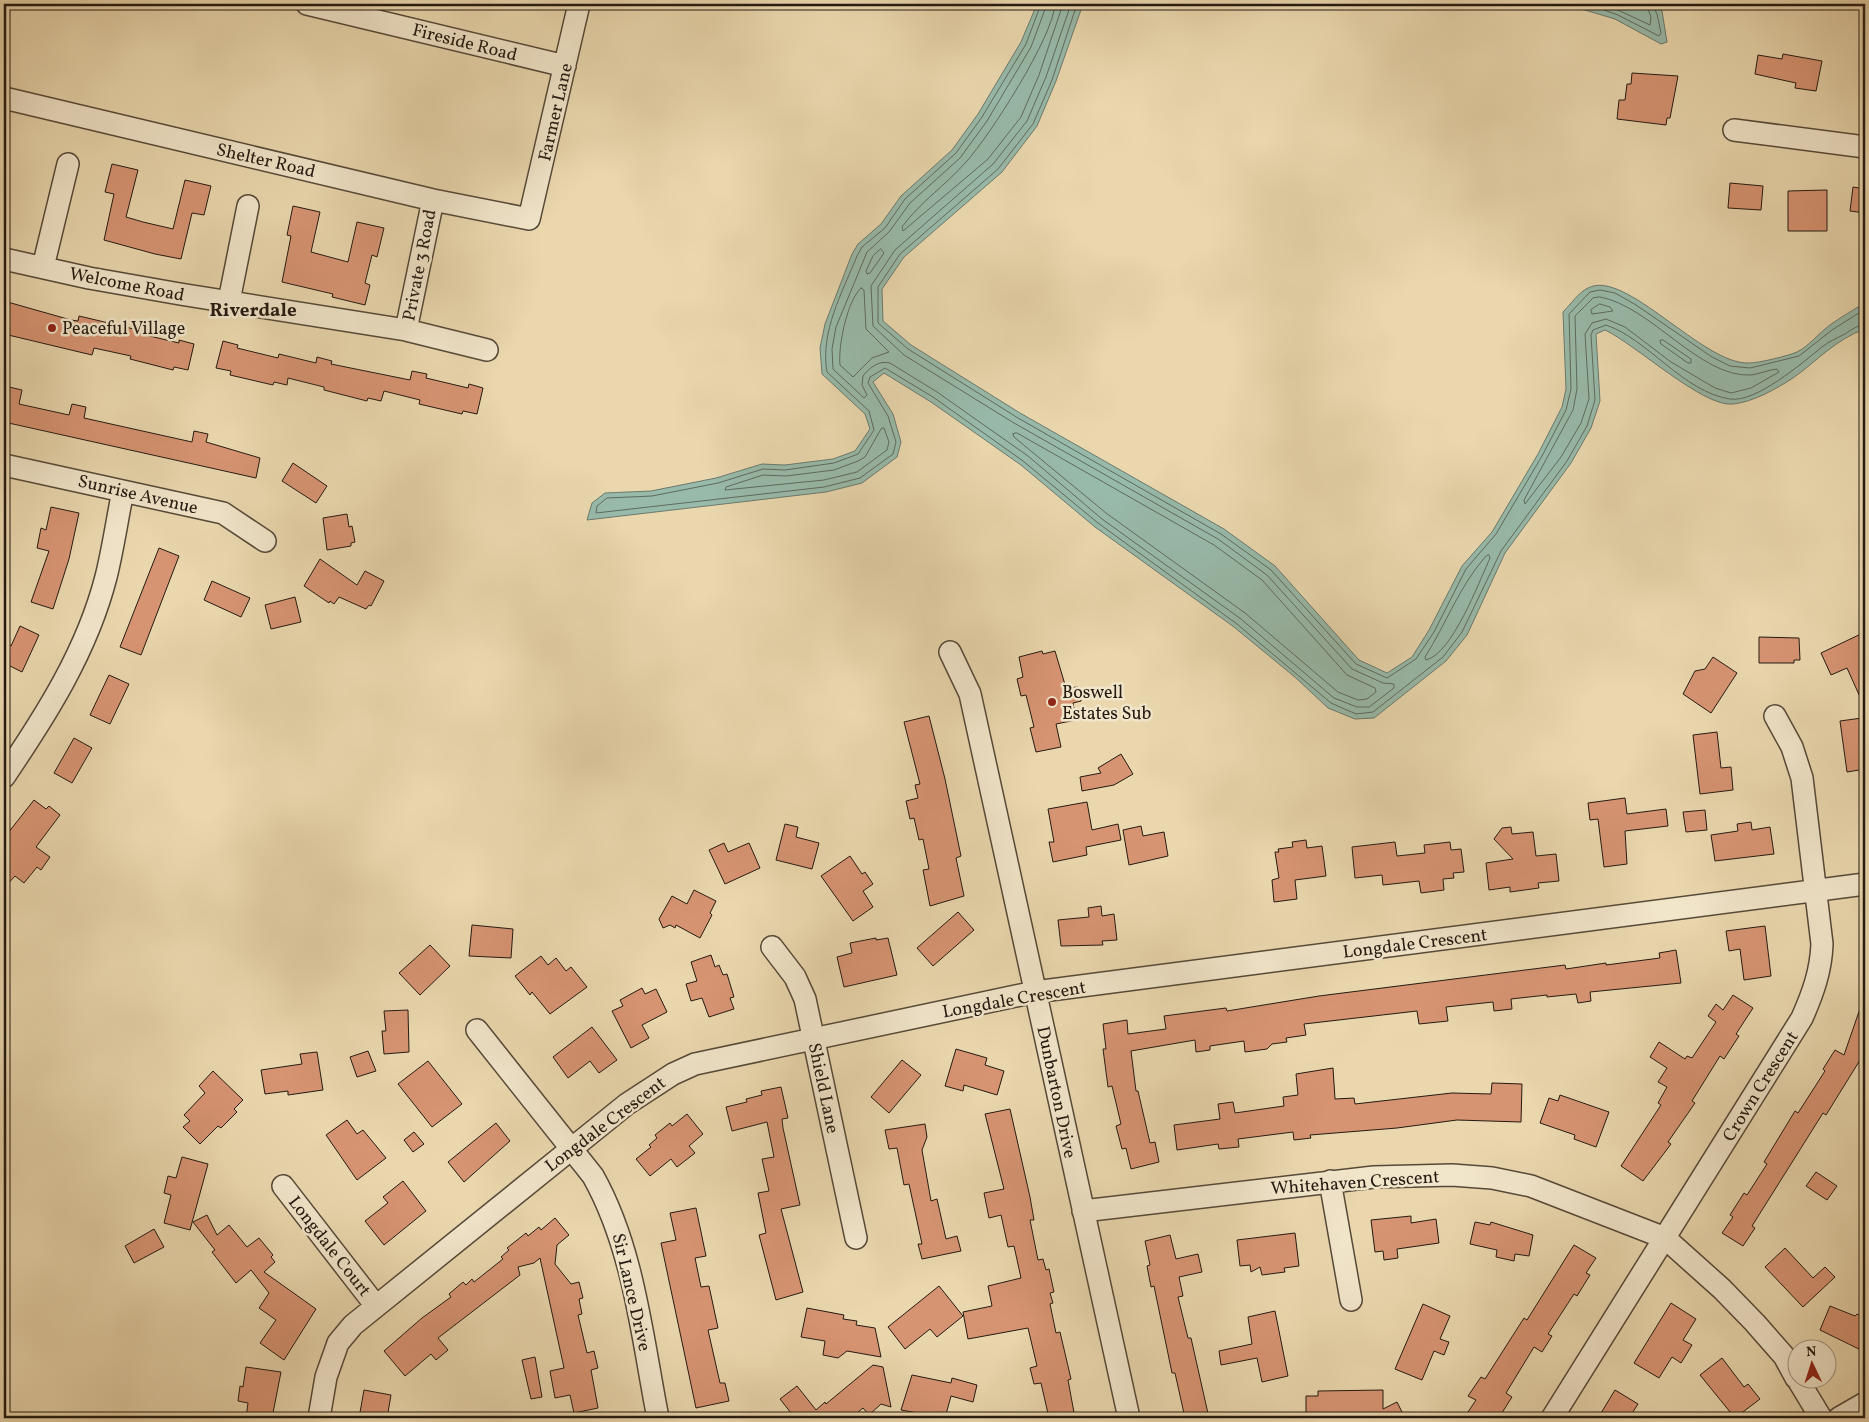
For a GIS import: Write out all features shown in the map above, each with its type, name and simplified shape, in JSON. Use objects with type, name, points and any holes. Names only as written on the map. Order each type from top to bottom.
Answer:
[{"type":"street","name":"Fireside Road","points":[[307,4],[565,66]]},
{"type":"street","name":"Farmer Lane","points":[[529,219],[579,4]]},
{"type":"street","name":"Shelter Road","points":[[4,98],[433,200],[529,219]]},
{"type":"street","points":[[1734,130],[1865,147]]},
{"type":"street","points":[[43,267],[68,164]]},
{"type":"street","name":"Private 3 Road","points":[[406,330],[433,200]]},
{"type":"street","points":[[229,302],[248,206]]},
{"type":"street","name":"Welcome Road","points":[[4,258],[89,278],[406,330],[487,350]]},
{"type":"street","name":"Sunrise Avenue","points":[[4,465],[223,513],[265,541]]},
{"type":"street","points":[[4,777],[52,704],[90,624],[106,577],[123,491]]},
{"type":"street","name":"Dunbarton Drive","points":[[950,652],[970,694],[1129,1418]]},
{"type":"street","name":"Crown Crescent","points":[[1552,1418],[1802,1018],[1821,968],[1822,944],[1802,778],[1792,747],[1775,716]]},
{"type":"street","name":"Longdale Crescent","points":[[319,1418],[326,1377],[338,1343],[353,1325],[627,1104],[672,1074],[696,1064],[725,1056],[1035,992],[1865,884]]},
{"type":"street","name":"Shield Lane","points":[[772,947],[796,977],[805,999],[856,1238]]},
{"type":"street","name":"Sir Lance Drive","points":[[477,1030],[593,1176],[607,1200],[625,1251],[658,1418]]},
{"type":"street","name":"Whitehaven Crescent","points":[[1083,1211],[1330,1181],[1418,1175],[1492,1178],[1539,1189],[1665,1238],[1722,1289],[1755,1323],[1786,1359]]},
{"type":"street","points":[[1330,1181],[1351,1300]]},
{"type":"street","name":"Longdale Court","points":[[283,1186],[376,1306]]},
{"type":"street","name":"Whitehaven Crescent","points":[[1804,1390],[1821,1418]]},
{"type":"street","points":[[1839,1418],[1865,1403]]},
{"type":"water","points":[[1037,4],[1083,4],[1056,81],[1037,126],[1002,172],[904,257],[882,289],[883,321],[911,345],[1020,413],[1224,529],[1275,566],[1359,660],[1387,673],[1412,657],[1429,630],[1462,566],[1492,532],[1538,454],[1562,407],[1566,389],[1563,312],[1585,290],[1604,286],[1622,292],[1643,303],[1710,349],[1730,360],[1749,363],[1797,352],[1830,325],[1865,303],[1865,329],[1845,338],[1793,378],[1779,386],[1756,398],[1733,404],[1720,403],[1705,396],[1605,330],[1596,334],[1600,401],[1591,428],[1571,463],[1505,553],[1467,635],[1446,661],[1374,718],[1355,719],[1328,708],[1296,678],[1234,627],[1095,527],[1021,465],[931,402],[884,373],[873,382],[893,414],[901,442],[897,457],[862,483],[826,492],[587,520],[592,503],[605,493],[651,491],[716,478],[762,464],[785,465],[833,459],[855,451],[870,429],[865,414],[822,374],[820,348],[825,324],[852,254],[858,244],[881,224],[901,196],[952,150],[978,114],[1021,42]]},
{"type":"water","points":[[1565,4],[1655,4],[1662,11],[1667,42],[1661,44],[1615,19]]},
{"type":"building","points":[[1783,54],[1822,61],[1816,91],[1795,88],[1796,83],[1755,74],[1758,55],[1782,59]]},
{"type":"building","points":[[1632,73],[1678,76],[1670,118],[1667,118],[1666,125],[1617,119],[1619,100],[1625,100],[1627,84],[1631,84]]},
{"type":"building","points":[[112,164],[138,170],[126,217],[173,229],[185,180],[211,186],[204,215],[192,213],[181,259],[104,240],[114,194],[105,192]]},
{"type":"building","points":[[1730,183],[1763,186],[1761,210],[1728,208]]},
{"type":"building","points":[[1853,187],[1865,189],[1865,213],[1850,211]]},
{"type":"building","points":[[1827,190],[1827,231],[1788,231],[1788,191]]},
{"type":"building","points":[[293,206],[320,212],[311,252],[348,262],[357,222],[384,228],[377,257],[372,255],[365,283],[370,285],[365,305],[332,297],[333,294],[282,282],[291,236],[287,235]]},
{"type":"building","points":[[4,301],[71,320],[78,321],[79,316],[138,330],[137,333],[179,343],[179,340],[194,344],[188,370],[174,367],[173,370],[130,359],[131,356],[94,348],[92,355],[4,334]]},
{"type":"building","points":[[223,341],[238,345],[237,348],[278,358],[279,354],[316,363],[317,357],[332,361],[331,364],[410,380],[412,371],[427,374],[426,378],[468,388],[469,384],[483,388],[477,414],[463,411],[462,414],[419,404],[420,400],[384,391],[381,401],[368,398],[367,401],[288,378],[287,385],[274,382],[273,385],[230,375],[231,371],[216,368]]},
{"type":"building","points":[[9,387],[22,390],[19,404],[69,415],[72,404],[86,407],[84,418],[192,442],[194,431],[208,434],[206,442],[260,458],[256,478],[4,422],[4,401],[6,401]]},
{"type":"building","points":[[293,463],[327,486],[316,503],[282,481]]},
{"type":"building","points":[[51,507],[79,513],[69,559],[53,609],[31,602],[49,551],[37,548],[41,528],[46,530]]},
{"type":"building","points":[[347,514],[349,527],[352,526],[355,542],[351,543],[351,546],[327,550],[323,518]]},
{"type":"building","points":[[159,548],[179,556],[141,655],[120,647]]},
{"type":"building","points":[[320,559],[357,585],[365,571],[384,581],[371,606],[369,605],[366,609],[339,597],[334,604],[330,601],[329,603],[304,586]]},
{"type":"building","points":[[212,581],[250,598],[241,617],[204,600]]},
{"type":"building","points":[[295,597],[301,622],[271,629],[265,605]]},
{"type":"building","points":[[20,626],[39,635],[22,672],[4,663],[4,654],[8,644],[11,646]]},
{"type":"building","points":[[1865,632],[1865,708],[1847,668],[1831,675],[1821,653]]},
{"type":"building","points":[[1759,637],[1799,638],[1800,660],[1794,660],[1794,663],[1759,663]]},
{"type":"building","name":"Boswell Estates Sub","points":[[1042,651],[1043,654],[1055,651],[1066,688],[1078,687],[1081,701],[1073,703],[1076,720],[1056,724],[1061,747],[1036,752],[1030,728],[1034,727],[1026,695],[1021,696],[1017,679],[1023,677],[1019,657]]},
{"type":"building","points":[[1713,657],[1737,673],[1711,713],[1683,694],[1695,671],[1705,669]]},
{"type":"building","points":[[109,675],[129,684],[110,724],[90,715]]},
{"type":"building","points":[[929,716],[945,779],[961,856],[956,858],[964,896],[930,906],[923,870],[929,869],[923,839],[919,840],[914,818],[910,819],[906,801],[918,798],[915,785],[920,784],[904,722]]},
{"type":"building","points":[[1862,718],[1863,723],[1865,722],[1865,769],[1847,772],[1840,721]]},
{"type":"building","points":[[1717,732],[1721,768],[1731,767],[1733,790],[1700,794],[1693,735]]},
{"type":"building","points":[[74,738],[92,748],[72,783],[54,773]]},
{"type":"building","points":[[1121,754],[1133,774],[1114,785],[1082,791],[1080,777],[1101,773],[1098,768]]},
{"type":"building","points":[[1625,798],[1627,814],[1666,809],[1668,826],[1625,831],[1627,864],[1604,867],[1598,819],[1590,820],[1588,803]]},
{"type":"building","points":[[34,800],[46,809],[49,806],[60,815],[36,847],[50,857],[41,870],[37,867],[24,883],[15,876],[4,888],[4,838]]},
{"type":"building","points":[[1087,802],[1092,830],[1118,824],[1121,840],[1086,847],[1087,855],[1053,862],[1049,842],[1054,842],[1048,809]]},
{"type":"building","points":[[1705,810],[1707,830],[1686,832],[1683,812]]},
{"type":"building","points":[[1751,822],[1752,830],[1770,827],[1774,854],[1715,861],[1711,835],[1738,831],[1737,824]]},
{"type":"building","points":[[785,824],[798,827],[796,837],[819,843],[812,869],[776,860]]},
{"type":"building","points":[[1141,826],[1143,836],[1164,832],[1168,856],[1129,865],[1123,830]]},
{"type":"building","points":[[1511,827],[1512,834],[1533,832],[1536,856],[1556,854],[1559,881],[1538,883],[1539,888],[1510,892],[1510,887],[1489,890],[1486,863],[1513,859],[1494,839],[1502,828]]},
{"type":"building","points":[[1306,840],[1307,848],[1322,846],[1326,876],[1295,880],[1297,899],[1274,902],[1272,880],[1279,878],[1275,852],[1279,852],[1278,849],[1293,847],[1292,842]]},
{"type":"building","points":[[1395,842],[1397,856],[1425,853],[1424,845],[1450,842],[1451,850],[1461,849],[1464,872],[1453,873],[1454,878],[1443,879],[1444,890],[1421,893],[1419,881],[1383,885],[1382,875],[1355,878],[1352,847]]},
{"type":"building","points":[[724,843],[728,852],[749,843],[760,868],[725,884],[709,850]]},
{"type":"building","points":[[850,856],[862,874],[865,872],[873,884],[863,891],[873,907],[853,921],[821,876]]},
{"type":"building","points":[[694,890],[716,901],[710,913],[712,915],[700,938],[676,925],[675,928],[670,925],[663,928],[659,919],[672,896],[687,904]]},
{"type":"building","points":[[1101,906],[1102,916],[1114,914],[1117,940],[1102,941],[1103,945],[1061,946],[1058,920],[1089,917],[1088,908]]},
{"type":"building","points":[[958,912],[974,930],[933,966],[917,948]]},
{"type":"building","points":[[472,925],[513,929],[511,958],[469,956]]},
{"type":"building","points":[[1765,926],[1771,976],[1744,980],[1740,949],[1729,951],[1726,931]]},
{"type":"building","points":[[876,938],[876,940],[888,938],[897,975],[844,987],[837,957],[852,953],[850,943]]},
{"type":"building","points":[[430,945],[450,966],[420,995],[399,973]]},
{"type":"building","points":[[1676,950],[1681,983],[1590,992],[1591,1001],[1578,1003],[1576,994],[1547,997],[1547,995],[1511,999],[1512,1009],[1494,1011],[1493,1002],[1446,1007],[1448,1021],[1419,1024],[1417,1011],[1304,1024],[1306,1035],[1286,1038],[1287,1042],[1272,1044],[1267,1049],[1245,1052],[1244,1041],[1210,1046],[1210,1050],[1196,1052],[1195,1040],[1131,1051],[1136,1091],[1138,1091],[1150,1143],[1155,1142],[1159,1162],[1131,1169],[1126,1148],[1122,1149],[1116,1126],[1121,1124],[1112,1086],[1108,1087],[1103,1049],[1106,1049],[1103,1024],[1127,1020],[1128,1034],[1166,1029],[1164,1016],[1226,1008],[1227,1011],[1319,996],[1565,965],[1566,969],[1606,963],[1606,965],[1660,958],[1659,953]]},
{"type":"building","points":[[711,955],[715,967],[719,965],[723,975],[727,974],[734,997],[730,998],[734,1009],[709,1017],[702,998],[691,1001],[686,984],[697,981],[691,962]]},
{"type":"building","points":[[541,956],[548,965],[556,958],[566,971],[571,967],[587,987],[550,1014],[532,992],[530,995],[515,976]]},
{"type":"building","points":[[642,988],[645,994],[656,989],[667,1012],[642,1025],[649,1038],[631,1048],[612,1011],[623,1006],[620,1000]]},
{"type":"building","points":[[1733,995],[1753,1008],[1736,1034],[1739,1036],[1724,1059],[1720,1056],[1692,1101],[1695,1103],[1668,1142],[1671,1144],[1643,1181],[1621,1166],[1661,1105],[1658,1103],[1667,1087],[1658,1082],[1667,1068],[1650,1057],[1659,1042],[1685,1059],[1687,1056],[1692,1058],[1716,1022],[1708,1016],[1716,1004],[1723,1010]]},
{"type":"building","points":[[1863,1000],[1865,1001],[1865,1052],[1826,1115],[1823,1113],[1752,1226],[1755,1228],[1743,1246],[1722,1233],[1733,1217],[1730,1215],[1744,1193],[1747,1195],[1767,1164],[1764,1162],[1795,1111],[1798,1113],[1825,1071],[1823,1069],[1835,1050],[1844,1055]]},
{"type":"building","points":[[408,1010],[409,1052],[384,1054],[382,1031],[386,1031],[384,1011]]},
{"type":"building","points":[[592,1027],[617,1060],[599,1073],[590,1061],[568,1078],[553,1057]]},
{"type":"building","points":[[956,1049],[987,1058],[985,1065],[1004,1071],[997,1095],[964,1085],[963,1091],[945,1086]]},
{"type":"building","points":[[368,1051],[376,1071],[357,1077],[350,1057]]},
{"type":"building","points":[[317,1052],[323,1090],[288,1095],[288,1091],[265,1094],[261,1070],[302,1064],[300,1054]]},
{"type":"building","points":[[902,1060],[921,1075],[889,1113],[871,1097]]},
{"type":"building","points":[[428,1061],[462,1104],[432,1127],[398,1084]]},
{"type":"building","points":[[1333,1068],[1335,1099],[1354,1098],[1355,1104],[1452,1093],[1491,1094],[1492,1083],[1522,1084],[1521,1122],[1457,1120],[1397,1128],[1310,1135],[1311,1138],[1294,1140],[1293,1132],[1238,1139],[1239,1147],[1219,1149],[1218,1144],[1177,1150],[1174,1125],[1220,1119],[1218,1104],[1233,1102],[1235,1113],[1284,1106],[1283,1097],[1298,1095],[1296,1074]]},
{"type":"building","points":[[213,1071],[243,1100],[234,1109],[237,1112],[221,1128],[218,1126],[200,1144],[183,1127],[190,1121],[184,1115],[205,1093],[199,1086]]},
{"type":"building","points":[[781,1087],[788,1118],[782,1119],[783,1128],[800,1205],[781,1209],[803,1292],[776,1300],[759,1235],[766,1233],[758,1193],[769,1191],[762,1159],[774,1157],[767,1122],[732,1131],[726,1107],[747,1102],[746,1099],[762,1095],[761,1091]]},
{"type":"building","points":[[1560,1095],[1609,1112],[1596,1147],[1574,1139],[1575,1135],[1540,1123],[1549,1098],[1558,1101]]},
{"type":"building","points":[[1010,1109],[1030,1197],[1034,1220],[1030,1220],[1038,1260],[1043,1259],[1046,1270],[1049,1269],[1054,1292],[1050,1293],[1053,1303],[1050,1304],[1056,1333],[1060,1332],[1071,1379],[1068,1380],[1075,1418],[1049,1418],[1041,1383],[1034,1384],[1030,1368],[1037,1366],[1028,1328],[968,1339],[963,1312],[992,1306],[988,1286],[1021,1278],[1014,1246],[1008,1247],[1001,1215],[989,1218],[984,1193],[1004,1189],[985,1114]]},
{"type":"building","points":[[687,1114],[703,1134],[689,1146],[695,1153],[677,1167],[671,1159],[650,1176],[636,1159],[651,1147],[649,1145],[657,1138],[655,1135],[670,1123],[672,1126]]},
{"type":"building","points":[[347,1120],[357,1134],[363,1130],[386,1158],[357,1180],[326,1135]]},
{"type":"building","points":[[496,1123],[510,1141],[464,1182],[448,1162]]},
{"type":"building","points":[[925,1124],[927,1137],[922,1150],[931,1201],[937,1199],[946,1239],[957,1236],[961,1251],[922,1259],[918,1244],[922,1244],[909,1184],[904,1185],[897,1148],[889,1149],[885,1130]]},
{"type":"building","points":[[414,1132],[424,1144],[413,1152],[404,1140]]},
{"type":"building","points":[[182,1157],[208,1164],[190,1230],[164,1223],[171,1195],[164,1193],[168,1176],[176,1178]]},
{"type":"building","points":[[1816,1172],[1837,1186],[1827,1200],[1806,1186]]},
{"type":"building","points":[[403,1181],[426,1211],[384,1245],[365,1221],[388,1203],[383,1197]]},
{"type":"building","points":[[696,1208],[706,1256],[695,1258],[701,1287],[709,1286],[718,1328],[708,1330],[720,1383],[725,1383],[729,1401],[696,1408],[661,1243],[676,1240],[670,1213]]},
{"type":"building","points":[[207,1215],[217,1235],[229,1225],[247,1247],[259,1238],[273,1255],[271,1257],[275,1262],[264,1272],[316,1309],[284,1360],[260,1343],[276,1320],[259,1308],[269,1293],[251,1270],[236,1283],[212,1252],[215,1250],[193,1222]]},
{"type":"building","points":[[1411,1216],[1411,1223],[1436,1219],[1439,1243],[1397,1249],[1398,1258],[1384,1260],[1383,1251],[1375,1252],[1371,1220]]},
{"type":"building","points":[[555,1218],[569,1235],[557,1245],[555,1264],[571,1284],[579,1282],[583,1298],[579,1299],[582,1314],[578,1315],[587,1353],[594,1351],[598,1368],[591,1370],[598,1408],[574,1413],[570,1395],[555,1398],[550,1371],[564,1368],[540,1258],[534,1263],[518,1267],[520,1275],[438,1338],[448,1350],[436,1360],[431,1354],[405,1376],[384,1351],[422,1318],[451,1297],[449,1294],[463,1282],[466,1285],[472,1279],[474,1282],[503,1259],[501,1257],[509,1250],[507,1248],[526,1233],[528,1236],[539,1227],[541,1230]]},
{"type":"building","points":[[1475,1222],[1490,1225],[1491,1222],[1533,1235],[1529,1256],[1515,1254],[1514,1261],[1496,1257],[1497,1250],[1470,1244]]},
{"type":"building","points":[[154,1229],[164,1247],[134,1263],[125,1246]]},
{"type":"building","points":[[1295,1233],[1299,1266],[1284,1268],[1285,1272],[1262,1275],[1260,1267],[1251,1272],[1250,1265],[1240,1266],[1237,1240]]},
{"type":"building","points":[[1170,1235],[1176,1259],[1198,1254],[1202,1272],[1179,1277],[1183,1296],[1178,1297],[1188,1338],[1191,1338],[1209,1418],[1185,1418],[1175,1373],[1172,1373],[1154,1286],[1151,1287],[1147,1266],[1150,1265],[1145,1241]]},
{"type":"building","points":[[1574,1245],[1596,1258],[1586,1273],[1590,1275],[1577,1296],[1574,1294],[1548,1334],[1552,1336],[1542,1352],[1534,1347],[1506,1393],[1512,1397],[1500,1416],[1495,1413],[1492,1418],[1464,1418],[1476,1400],[1468,1396],[1481,1377],[1485,1379],[1524,1318],[1527,1320]]},
{"type":"building","points":[[1785,1248],[1813,1278],[1825,1267],[1835,1277],[1803,1307],[1765,1267]]},
{"type":"building","points":[[939,1286],[963,1316],[937,1337],[930,1329],[905,1349],[888,1327]]},
{"type":"building","points":[[1671,1303],[1696,1319],[1683,1340],[1692,1345],[1681,1363],[1672,1357],[1659,1378],[1634,1363]]},
{"type":"building","points":[[1423,1304],[1450,1316],[1440,1339],[1449,1342],[1444,1355],[1434,1351],[1422,1380],[1395,1369]]},
{"type":"building","points":[[1830,1306],[1864,1318],[1865,1352],[1820,1330]]},
{"type":"building","points":[[807,1308],[844,1315],[843,1319],[857,1321],[856,1325],[875,1328],[881,1357],[847,1351],[838,1358],[823,1355],[825,1341],[801,1337]]},
{"type":"building","points":[[1275,1311],[1288,1376],[1262,1382],[1257,1358],[1221,1365],[1219,1351],[1252,1344],[1248,1317]]},
{"type":"building","points":[[535,1357],[542,1397],[531,1399],[522,1360]]},
{"type":"building","points":[[1722,1358],[1744,1387],[1748,1384],[1760,1399],[1735,1418],[1700,1375]]},
{"type":"building","points":[[873,1365],[883,1367],[891,1407],[881,1404],[869,1415],[863,1408],[851,1418],[795,1418],[780,1399],[797,1386],[816,1410]]},
{"type":"building","points":[[246,1367],[281,1372],[272,1418],[246,1418],[248,1403],[238,1401],[240,1386],[243,1387]]},
{"type":"building","points":[[912,1375],[951,1383],[952,1378],[977,1385],[973,1402],[951,1396],[945,1418],[901,1410]]},
{"type":"building","points":[[364,1390],[391,1395],[387,1418],[359,1418]]},
{"type":"building","points":[[1383,1390],[1383,1409],[1397,1402],[1405,1418],[1306,1418],[1306,1396],[1318,1396],[1318,1391]]},
{"type":"building","points":[[1615,1390],[1638,1404],[1629,1418],[1598,1418]]},
{"type":"place","name":"Peaceful Village","points":[[52,328]]},
{"type":"place","name":"Boswell Estates Sub","points":[[1052,702]]},
{"type":"district","name":"Riverdale","points":[[253,309]]}]
